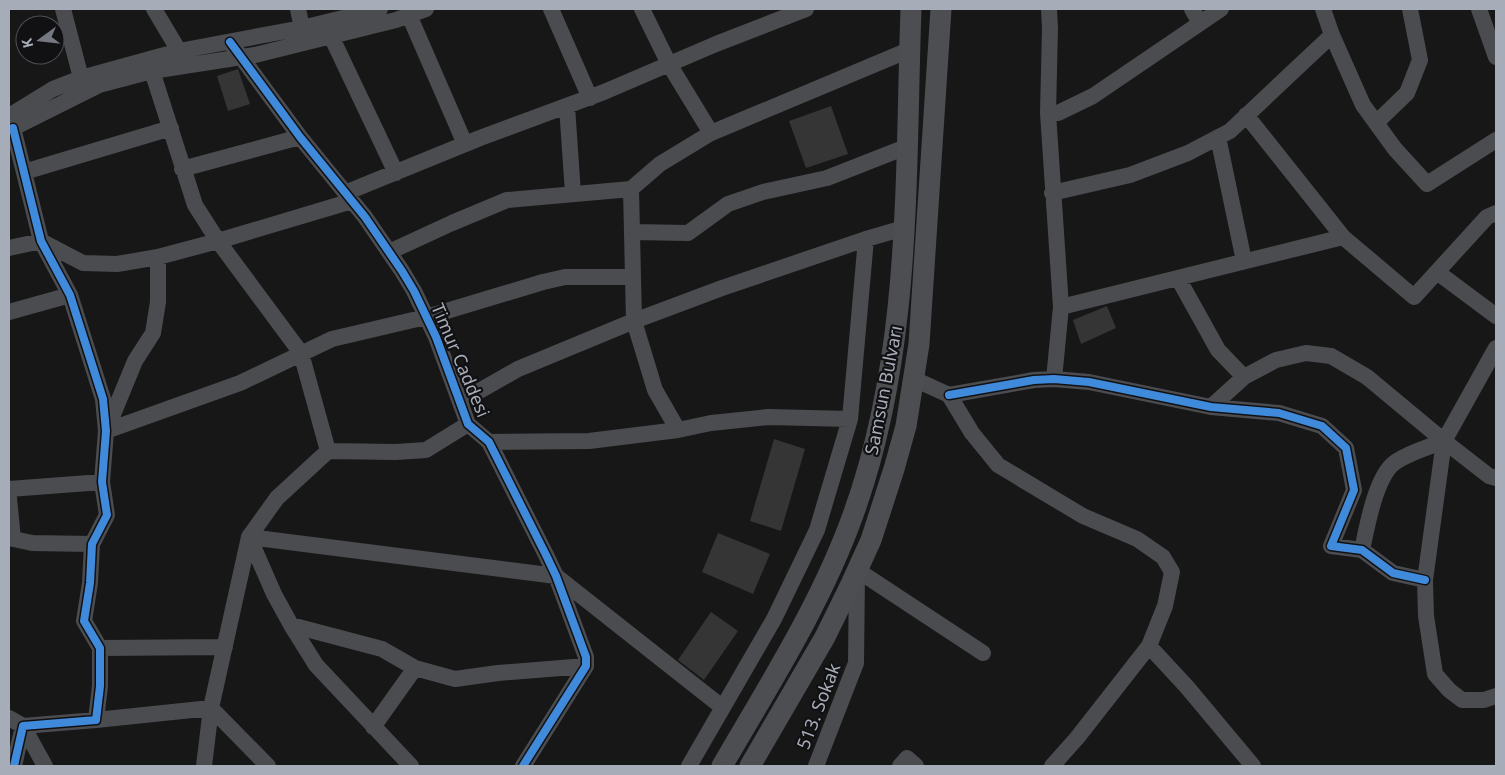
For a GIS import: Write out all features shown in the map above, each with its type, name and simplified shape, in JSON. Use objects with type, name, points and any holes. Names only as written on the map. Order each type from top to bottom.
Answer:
[{"type":"main road","name":"Samsun Bulvarı","points":[[722,766],[812,607],[840,549],[853,515],[880,426],[901,280],[911,9]]},
{"type":"main road","points":[[750,766],[825,637],[871,540],[906,426],[914,380],[923,292],[941,9]]},
{"type":"street","points":[[63,9],[81,78]]},
{"type":"street","points":[[154,9],[180,59]]},
{"type":"street","points":[[298,9],[302,28]]},
{"type":"street","points":[[11,117],[99,85],[152,71],[230,42],[302,28],[380,9]]},
{"type":"street","points":[[11,117],[53,89],[81,78],[180,59],[241,57],[396,20],[426,9]]},
{"type":"street","points":[[551,9],[590,98]]},
{"type":"street","points":[[642,9],[669,64],[711,133]]},
{"type":"street","points":[[9,248],[41,241],[82,263],[116,264],[158,257],[218,241],[348,197],[396,173],[465,144],[590,98],[716,44],[806,9]]},
{"type":"street","points":[[1049,9],[1048,113],[1061,307],[1054,379]]},
{"type":"street","points":[[1048,113],[1058,113],[1093,96],[1196,16],[1221,9]]},
{"type":"street","points":[[1323,9],[1332,35],[1363,105],[1395,149],[1427,184],[1496,140]]},
{"type":"street","points":[[1376,123],[1407,93],[1420,60],[1410,9]]},
{"type":"street","points":[[1479,9],[1495,47]]},
{"type":"street","points":[[409,15],[465,144]]},
{"type":"street","points":[[1052,193],[1130,175],[1188,153],[1230,131],[1332,35]]},
{"type":"street","points":[[331,36],[396,173]]},
{"type":"street","name":"Timur Caddesi","points":[[230,42],[402,271],[427,317],[468,424],[489,442],[556,576],[586,657],[586,666]]},
{"type":"street","points":[[389,252],[452,222],[508,200],[631,189],[660,164],[711,133],[909,50]]},
{"type":"street","points":[[152,71],[195,205],[218,241],[301,353],[328,451]]},
{"type":"street","points":[[567,106],[573,194]]},
{"type":"street","points":[[1246,116],[1343,237],[1414,297],[1487,216],[1496,213]]},
{"type":"street","points":[[11,117],[41,241],[70,295],[103,399],[106,431],[102,482],[107,515],[92,544],[90,583],[84,621],[100,648],[100,686],[96,720]]},
{"type":"street","points":[[24,172],[171,128]]},
{"type":"street","points":[[182,169],[300,137]]},
{"type":"street","points":[[1218,137],[1244,262]]},
{"type":"street","points":[[632,232],[688,233],[728,204],[763,192],[827,178],[906,147]]},
{"type":"street","points":[[631,189],[634,321],[654,390],[678,430]]},
{"type":"street","points":[[460,402],[518,369],[634,321],[722,288],[904,228]]},
{"type":"street","points":[[1061,307],[1343,237]]},
{"type":"street","points":[[689,766],[774,619],[817,530],[850,419],[866,239]]},
{"type":"street","points":[[106,431],[135,361],[153,333],[158,302],[158,257]]},
{"type":"street","points":[[1437,272],[1496,316]]},
{"type":"street","points":[[106,431],[240,383],[332,339],[427,317],[542,282],[558,279],[633,277]]},
{"type":"street","points":[[1178,278],[1218,350],[1244,377]]},
{"type":"street","points":[[9,312],[70,295]]},
{"type":"street","points":[[1496,348],[1444,441],[1425,580],[1426,616],[1435,674],[1449,690],[1462,700],[1484,700],[1496,696]]},
{"type":"street","points":[[1211,407],[1244,377],[1276,360],[1306,353],[1331,356],[1367,377],[1444,441],[1494,474]]},
{"type":"street","points":[[914,380],[949,395],[1034,380],[1054,379],[1089,382],[1211,407],[1279,413],[1322,426],[1346,448],[1354,490],[1331,546],[1362,550],[1393,573],[1425,580]]},
{"type":"street","points":[[949,395],[972,433],[998,465],[1083,516],[1137,539],[1163,558],[1172,572],[1165,606],[1149,646],[1077,738],[1052,766]]},
{"type":"street","points":[[489,442],[588,441],[768,416],[850,419]]},
{"type":"street","points":[[204,766],[211,708],[249,537],[277,498],[328,451],[396,452],[426,450],[468,424]]},
{"type":"street","points":[[1362,550],[1369,515],[1382,479],[1396,461],[1444,441]]},
{"type":"street","points":[[9,489],[102,482]]},
{"type":"street","points":[[9,498],[11,539],[32,543],[92,544]]},
{"type":"street","points":[[249,537],[556,576],[722,707]]},
{"type":"street","points":[[249,537],[274,594],[316,665],[411,766]]},
{"type":"street","points":[[857,570],[983,653]]},
{"type":"street","name":"513. Sokak","points":[[816,766],[856,663],[857,570]]},
{"type":"street","points":[[291,625],[382,649],[415,668],[455,679],[498,673],[586,666]]},
{"type":"street","points":[[1149,646],[1187,687],[1253,766]]},
{"type":"street","points":[[100,648],[225,647]]},
{"type":"street","points":[[523,766],[586,666]]},
{"type":"street","points":[[373,727],[415,668]]},
{"type":"street","points":[[23,726],[211,708]]},
{"type":"street","points":[[211,708],[268,766]]},
{"type":"street","points":[[9,718],[23,726],[46,766]]},
{"type":"street","points":[[14,766],[23,726]]},
{"type":"street","points":[[900,766],[907,758],[916,766]]},
{"type":"building","points":[[238,69],[250,104],[228,111],[217,76]]},
{"type":"building","points":[[831,106],[848,154],[806,168],[789,121]]},
{"type":"building","points":[[1107,306],[1116,328],[1081,344],[1073,320]]},
{"type":"building","points":[[774,439],[805,449],[781,531],[750,521]]},
{"type":"building","points":[[718,533],[770,554],[753,594],[702,572]]},
{"type":"building","points":[[711,612],[738,631],[704,680],[678,660]]},
{"type":"cycle path","points":[[230,42],[300,137],[365,217],[402,271],[414,291],[436,337],[468,424],[489,442],[556,576],[586,657],[586,666],[523,766]]},
{"type":"cycle path","points":[[13,128],[41,241],[70,295],[103,399],[106,431],[102,482],[107,515],[92,544],[90,583],[84,621],[100,648],[100,686],[96,720],[23,726],[14,766]]},
{"type":"cycle path","points":[[949,395],[1034,380],[1054,379],[1089,382],[1211,407],[1279,413],[1322,426],[1346,448],[1354,490],[1331,546],[1362,550],[1393,573],[1425,580]]}]
